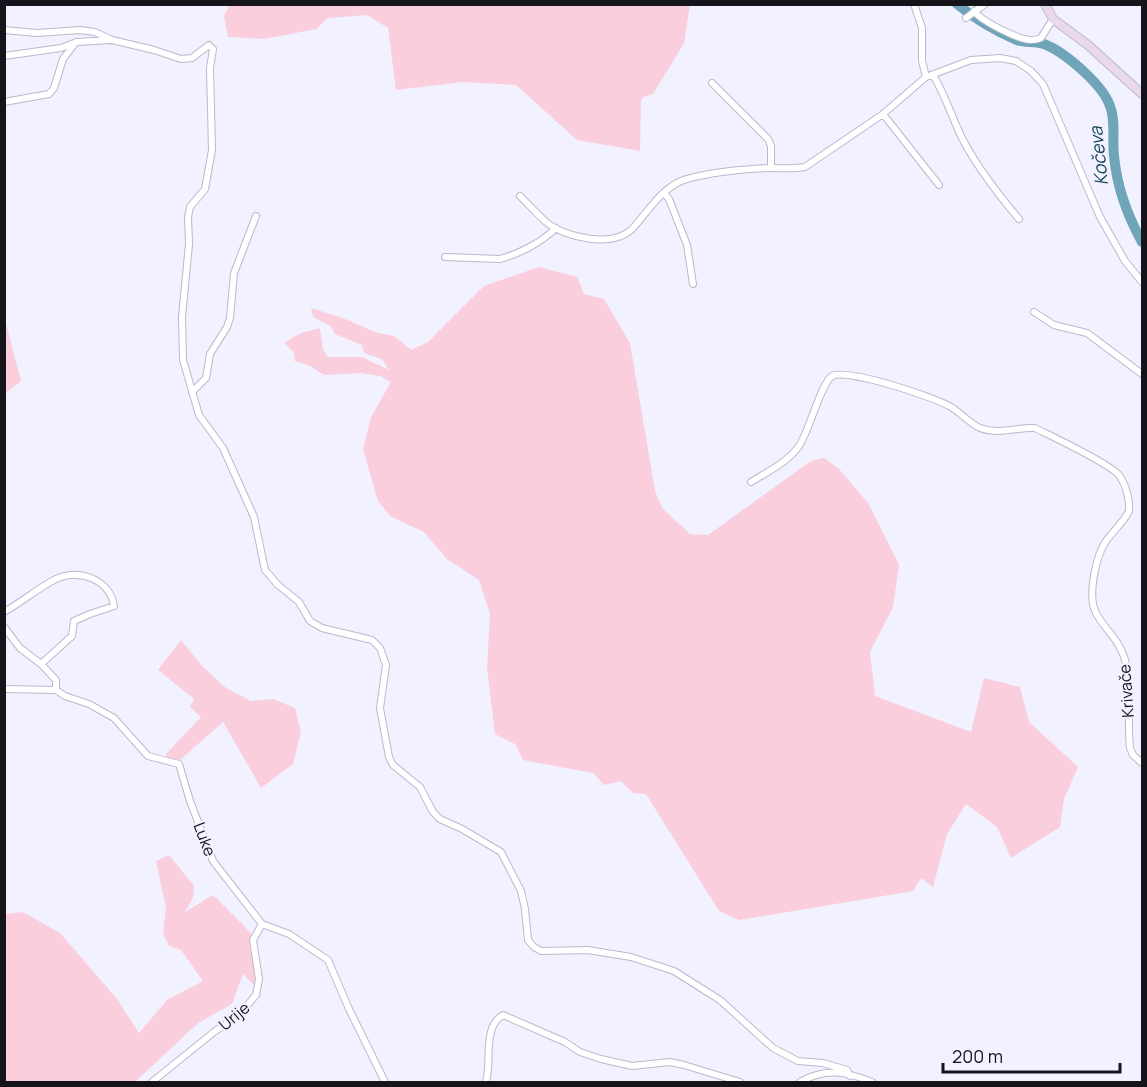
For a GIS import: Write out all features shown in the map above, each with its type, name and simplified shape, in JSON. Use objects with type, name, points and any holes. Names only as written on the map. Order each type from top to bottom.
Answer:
[{"type":"main road","points":[[1045,4],[1053,20],[1088,45],[1143,94]]},
{"type":"street","points":[[914,4],[922,28],[922,61],[929,76],[944,94],[961,135],[994,187],[1019,219]]},
{"type":"street","points":[[985,4],[970,15],[976,15],[1029,41],[1041,38],[1053,20]]},
{"type":"street","points":[[4,30],[37,33],[80,30],[95,32],[112,40],[181,59],[192,58],[209,45],[213,49],[210,68],[212,150],[205,189],[190,207],[188,217],[189,244],[182,317],[183,360],[199,415],[223,448],[254,517],[265,570],[278,585],[299,602],[310,621],[322,628],[372,640],[380,648],[386,665],[380,708],[389,757],[393,765],[420,787],[433,812],[440,819],[501,852],[521,891],[528,940],[541,951],[588,950],[631,957],[674,971],[720,1000],[773,1048],[798,1060],[823,1063],[847,1070],[850,1076]]},
{"type":"street","points":[[4,56],[61,48],[76,42],[112,40]]},
{"type":"street","points":[[4,102],[49,94],[54,88],[63,59],[76,42]]},
{"type":"street","points":[[520,196],[547,223],[556,228],[592,240],[604,240],[622,235],[631,230],[651,205],[672,186],[700,176],[771,168],[792,170],[805,168],[883,114],[929,76],[971,60],[999,58],[1016,61],[1031,71],[1043,84],[1114,245],[1143,282]]},
{"type":"street","points":[[712,83],[768,139],[771,146],[771,168]]},
{"type":"street","points":[[883,114],[939,185]]},
{"type":"street","points":[[664,193],[669,199],[687,245],[693,284]]},
{"type":"street","points":[[192,392],[206,378],[210,354],[227,327],[230,318],[234,273],[256,216]]},
{"type":"street","points":[[445,257],[500,259],[509,257],[547,236],[556,228]]},
{"type":"street","points":[[1034,312],[1054,325],[1087,333],[1143,374]]},
{"type":"street","name":"Krivače","points":[[751,482],[779,464],[799,446],[826,382],[832,376],[850,374],[916,393],[951,407],[981,428],[1008,431],[1026,427],[1035,428],[1118,474],[1126,487],[1130,505],[1129,512],[1105,542],[1098,557],[1093,604],[1094,611],[1120,644],[1126,662],[1130,748],[1133,755],[1143,763]]},
{"type":"street","points":[[4,612],[58,578],[92,577],[100,581],[113,596],[114,606],[74,621],[72,636],[41,664]]},
{"type":"street","points":[[4,627],[20,648],[41,664],[56,680],[56,690]]},
{"type":"street","name":"Luke","points":[[4,688],[56,690],[65,696],[89,704],[114,718],[148,756],[179,764],[190,801],[213,861],[262,924]]},
{"type":"street","points":[[262,924],[289,934],[328,960],[385,1083]]},
{"type":"street","name":"Urije","points":[[152,1083],[214,1032],[239,1015],[256,995],[259,979],[253,940],[262,924]]},
{"type":"street","points":[[486,1083],[490,1064],[490,1031],[499,1017],[503,1015],[565,1042],[580,1052],[601,1059],[632,1066],[677,1063],[740,1083]]},
{"type":"street","points":[[800,1083],[821,1073],[850,1076],[872,1083]]},
{"type":"shaded area","points":[[230,4],[690,5],[684,43],[653,94],[643,97],[641,101],[640,151],[577,140],[516,85],[463,82],[396,90],[388,28],[367,15],[328,18],[316,29],[264,39],[228,37],[224,16]]},
{"type":"shaded area","points":[[539,267],[577,277],[584,294],[604,299],[630,343],[655,491],[662,508],[690,534],[708,535],[811,461],[824,458],[839,469],[868,503],[899,565],[893,607],[870,652],[875,696],[971,732],[984,678],[1020,687],[1029,722],[1078,767],[1064,799],[1060,827],[1011,858],[997,827],[966,804],[947,834],[933,887],[921,878],[913,891],[739,920],[719,911],[646,794],[633,793],[621,781],[604,785],[593,773],[523,760],[515,744],[495,734],[487,668],[490,614],[479,580],[447,559],[424,532],[390,516],[378,501],[363,449],[371,417],[391,382],[380,376],[360,373],[324,375],[310,366],[295,361],[294,352],[284,343],[301,333],[320,328],[323,350],[328,357],[362,357],[389,370],[382,359],[364,353],[362,345],[335,334],[331,326],[313,317],[311,308],[343,318],[375,332],[394,336],[411,350],[428,342],[484,286]]},
{"type":"shaded area","points":[[4,316],[21,381],[5,394],[4,394]]},
{"type":"shaded area","points":[[181,640],[202,666],[226,688],[251,701],[273,699],[295,708],[301,732],[293,764],[261,788],[223,722],[180,760],[167,758],[166,754],[201,717],[190,707],[194,699],[158,670]]},
{"type":"shaded area","points":[[169,855],[194,886],[193,898],[185,912],[213,895],[253,935],[258,989],[243,974],[232,1004],[198,1023],[135,1082],[5,1082],[4,914],[23,912],[60,933],[117,999],[139,1033],[167,1000],[203,981],[181,950],[169,946],[163,933],[166,908],[156,861]]},
{"type":"waterway","name":"Kočeva","points":[[957,4],[993,29],[1020,41],[1041,43],[1053,48],[1082,70],[1100,89],[1112,112],[1115,168],[1120,190],[1142,242]]}]
